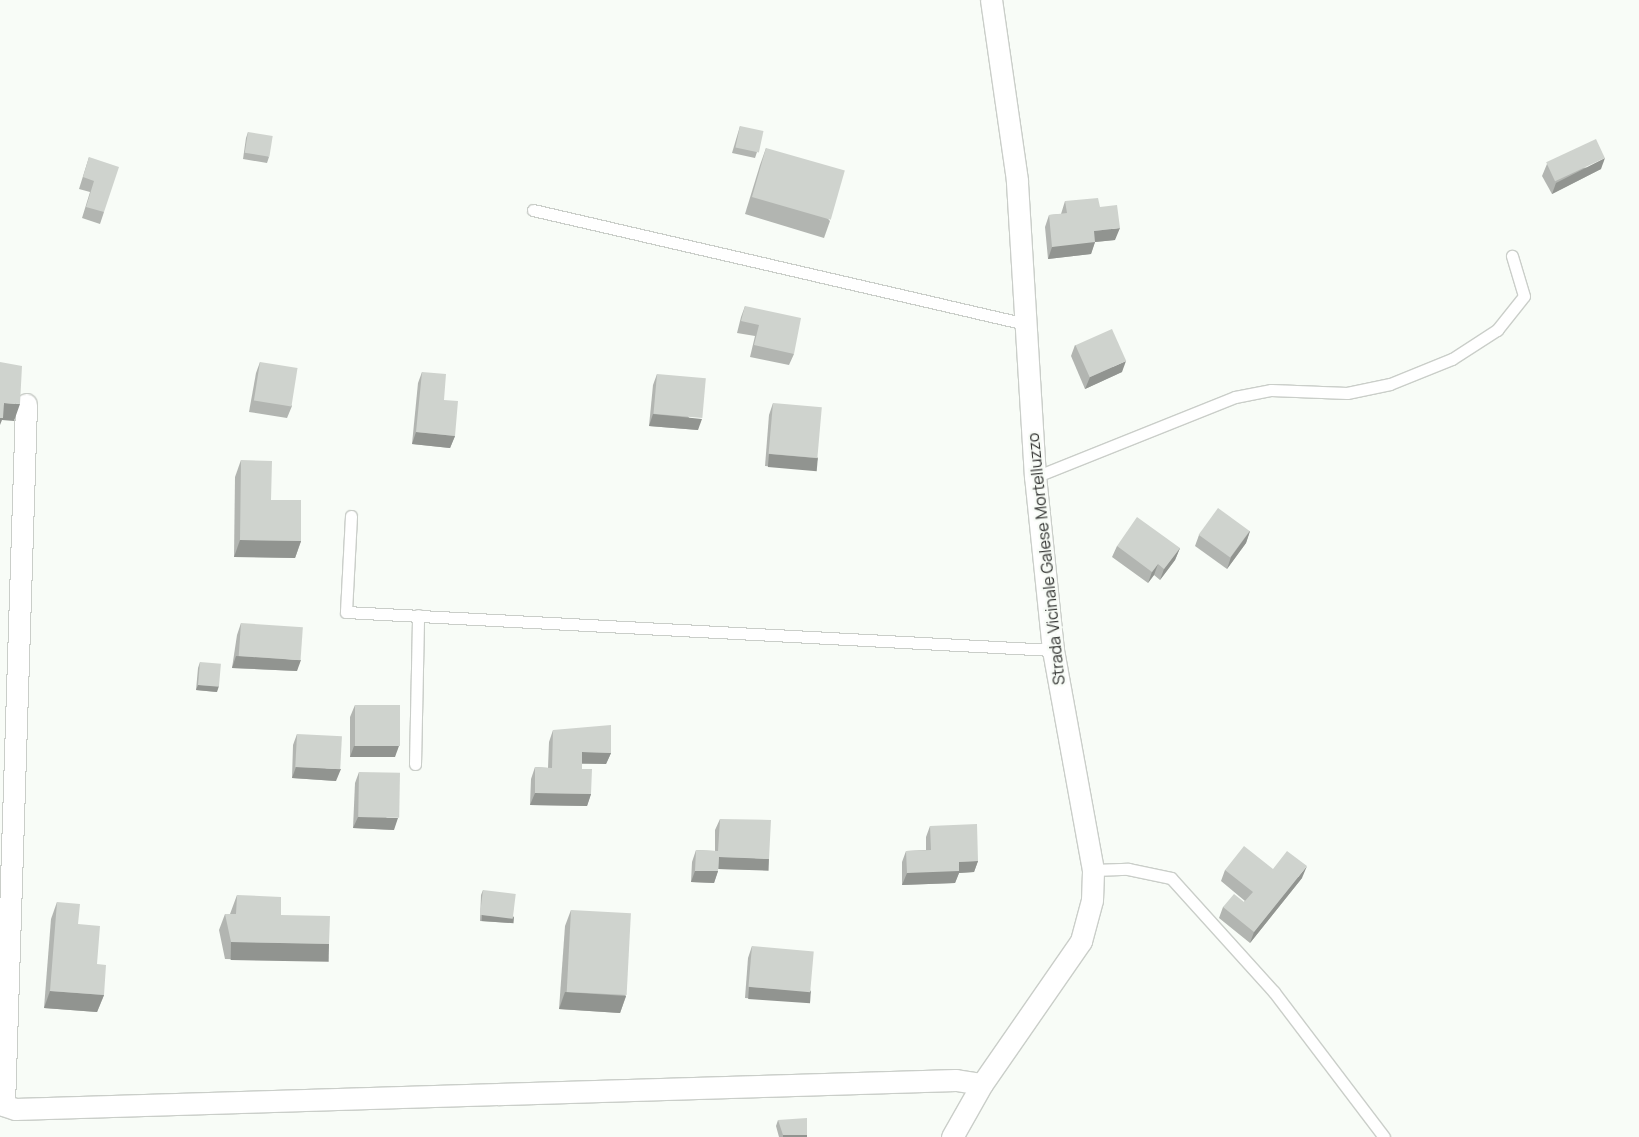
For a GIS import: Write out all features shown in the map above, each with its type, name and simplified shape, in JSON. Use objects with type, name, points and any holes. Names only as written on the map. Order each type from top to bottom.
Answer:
[{"type":"street","name":"Strada Vicinale Galese Mortelluzzo","points":[[952,1137],[982,1084],[1081,941],[1092,900],[1093,870],[1053,650],[1035,478],[1017,180],[991,0]]},
{"type":"street","points":[[26,404],[2,1104],[25,1108],[956,1080],[982,1084]]},
{"type":"lane","points":[[533,210],[1026,324]]},
{"type":"lane","points":[[1035,478],[1235,397],[1271,390],[1347,393],[1390,384],[1452,358],[1497,330],[1524,296],[1512,256]]},
{"type":"lane","points":[[351,516],[346,612],[1053,650]]},
{"type":"lane","points":[[415,764],[418,615]]},
{"type":"lane","points":[[1093,870],[1128,869],[1171,878],[1274,992],[1384,1137]]},
{"type":"building","points":[[740,126],[763,131],[759,153],[735,148]]},
{"type":"building","points":[[248,132],[273,136],[269,157],[245,153]]},
{"type":"building","points":[[1596,139],[1605,158],[1555,181],[1546,162]]},
{"type":"building","points":[[766,148],[845,171],[831,220],[752,197]]},
{"type":"building","points":[[89,157],[119,167],[104,212],[86,207],[94,181],[83,177]]},
{"type":"building","points":[[1098,198],[1100,207],[1117,205],[1120,228],[1094,231],[1095,242],[1052,247],[1049,215],[1067,213],[1065,201]]},
{"type":"building","points":[[745,306],[801,318],[794,354],[754,345],[759,325],[741,321]]},
{"type":"building","points":[[1112,329],[1126,361],[1090,377],[1075,345]]},
{"type":"building","points":[[0,362],[22,366],[20,404],[4,403],[3,418],[0,418]]},
{"type":"building","points":[[260,362],[298,368],[291,406],[254,401]]},
{"type":"building","points":[[422,372],[446,374],[444,400],[458,401],[455,436],[416,432]]},
{"type":"building","points":[[657,374],[706,378],[702,418],[654,414]]},
{"type":"building","points":[[773,403],[822,407],[817,458],[769,454]]},
{"type":"building","points":[[241,460],[272,461],[271,500],[301,500],[301,541],[240,540]]},
{"type":"building","points":[[1218,508],[1250,531],[1230,558],[1199,535]]},
{"type":"building","points":[[1137,517],[1180,548],[1164,569],[1158,564],[1152,572],[1117,546]]},
{"type":"building","points":[[241,623],[303,627],[301,660],[239,656]]},
{"type":"building","points":[[200,662],[221,664],[219,687],[198,685]]},
{"type":"building","points":[[355,705],[400,705],[400,746],[355,746]]},
{"type":"building","points":[[611,725],[611,753],[582,752],[582,769],[592,769],[591,794],[535,793],[535,767],[552,768],[553,730]]},
{"type":"building","points":[[297,734],[342,736],[340,769],[295,767]]},
{"type":"building","points":[[359,772],[400,773],[399,818],[358,817]]},
{"type":"building","points":[[720,819],[771,820],[769,859],[719,857],[718,871],[695,871],[696,850],[718,851]]},
{"type":"building","points":[[977,824],[978,861],[959,862],[959,871],[907,873],[906,851],[931,850],[930,826]]},
{"type":"building","points":[[1244,846],[1273,869],[1287,851],[1307,866],[1254,932],[1223,907],[1234,894],[1244,902],[1253,892],[1225,870]]},
{"type":"building","points":[[483,890],[516,894],[513,919],[480,915]]},
{"type":"building","points":[[237,895],[281,897],[281,915],[330,916],[329,944],[231,942],[225,914],[236,914]]},
{"type":"building","points":[[57,902],[80,904],[78,924],[100,926],[97,964],[106,965],[104,995],[50,991]]},
{"type":"building","points":[[571,910],[631,913],[627,995],[567,992]]},
{"type":"building","points":[[752,946],[814,951],[810,992],[748,987]]},
{"type":"building","points":[[807,1118],[807,1135],[783,1135],[778,1120]]}]
